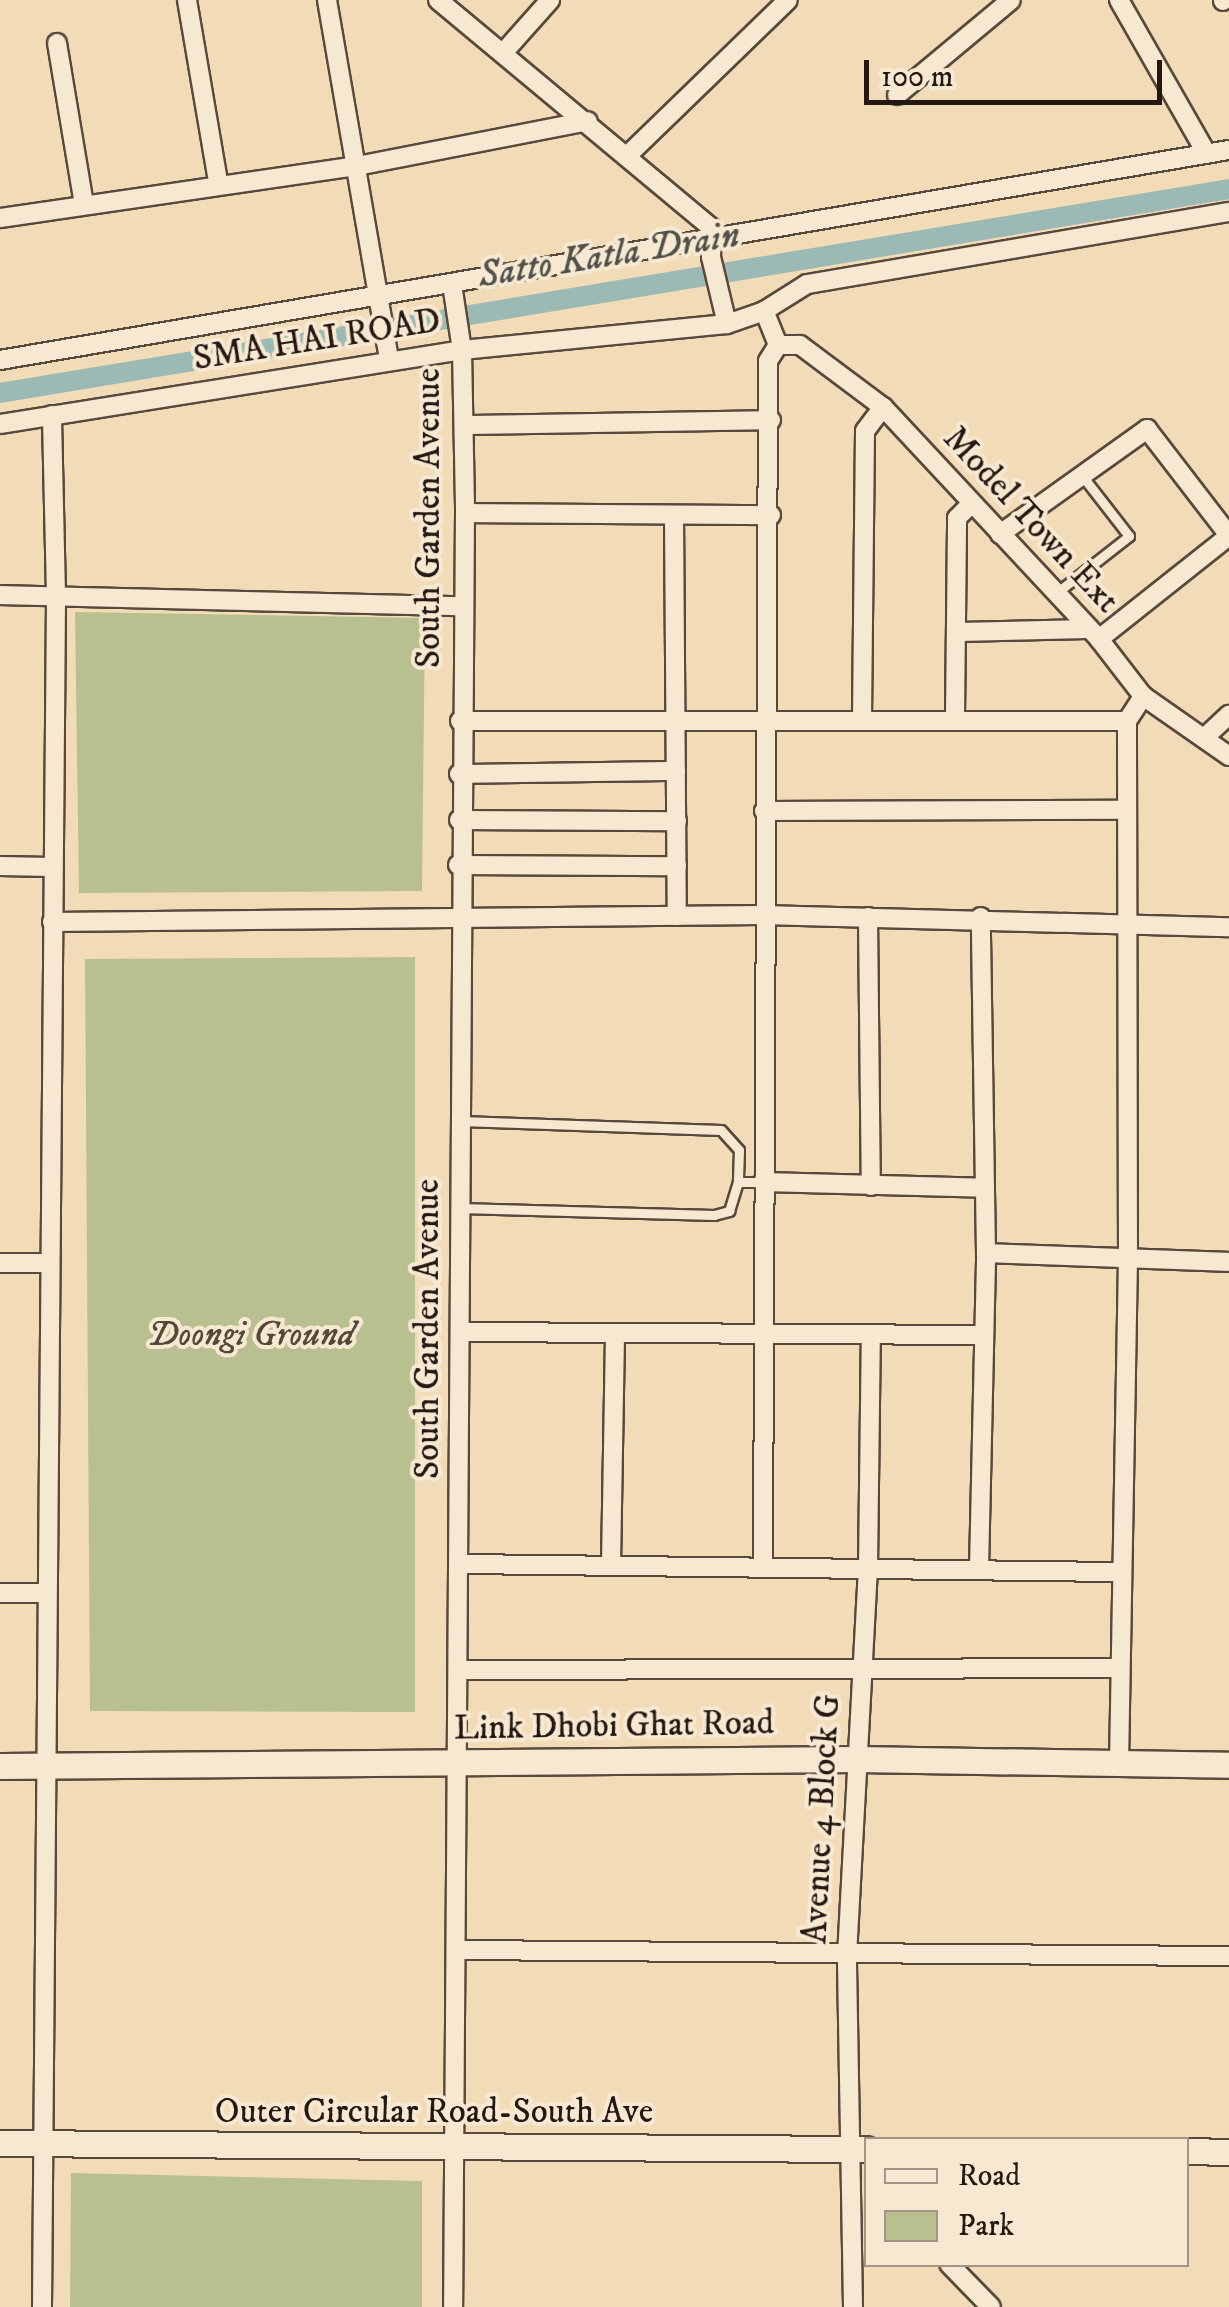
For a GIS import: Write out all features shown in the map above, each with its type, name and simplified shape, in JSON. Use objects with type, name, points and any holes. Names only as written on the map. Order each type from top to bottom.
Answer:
[{"type":"street","points":[[187,0],[218,182]]},
{"type":"street","points":[[327,0],[388,354]]},
{"type":"street","points":[[438,0],[629,154],[712,228],[727,324]]},
{"type":"street","points":[[504,53],[550,0]]},
{"type":"street","points":[[629,154],[788,0]]},
{"type":"street","points":[[897,94],[1011,0]]},
{"type":"street","points":[[1119,0],[1207,154]]},
{"type":"street","points":[[57,42],[84,204]]},
{"type":"street","points":[[0,218],[218,182],[357,166],[588,121]]},
{"type":"street","points":[[0,360],[713,249],[1229,150]]},
{"type":"street","name":"SMA HAI ROAD","points":[[0,424],[461,342],[727,324],[764,311],[807,284],[1229,212]]},
{"type":"street","name":"South Garden Avenue","points":[[453,289],[461,342],[465,513],[457,920],[462,1670],[453,2307]]},
{"type":"street","points":[[763,1566],[762,915],[770,515],[768,361],[778,344],[764,311]]},
{"type":"street","name":"Model Town Ext","points":[[778,344],[800,345],[883,407],[1053,595],[1094,634],[1142,696],[1229,756]]},
{"type":"street","points":[[862,718],[865,431],[883,407]]},
{"type":"street","points":[[42,2307],[56,595],[52,415]]},
{"type":"street","points":[[464,425],[771,420]]},
{"type":"street","points":[[958,632],[1094,634],[1228,535],[1147,429],[1000,534]]},
{"type":"street","points":[[955,717],[957,518],[970,505]]},
{"type":"street","points":[[465,513],[770,515]]},
{"type":"street","points":[[674,515],[677,916]]},
{"type":"street","points":[[0,595],[462,606]]},
{"type":"street","points":[[1119,1764],[1128,1259],[1127,721],[1142,696]]},
{"type":"street","points":[[1204,738],[1229,715]]},
{"type":"street","points":[[460,722],[955,717],[1127,721]]},
{"type":"street","points":[[459,774],[676,771]]},
{"type":"street","points":[[764,812],[1126,810]]},
{"type":"street","points":[[459,820],[677,820]]},
{"type":"street","points":[[0,866],[51,867]]},
{"type":"street","points":[[458,866],[677,866]]},
{"type":"street","points":[[52,922],[762,915],[981,917],[1229,927]]},
{"type":"street","points":[[979,1569],[986,1253],[981,917]]},
{"type":"street","points":[[868,918],[871,1186]]},
{"type":"street","points":[[763,1182],[985,1188]]},
{"type":"street","points":[[986,1253],[1229,1262]]},
{"type":"street","points":[[0,1263],[49,1263]]},
{"type":"street","points":[[460,1332],[982,1335]]},
{"type":"street","points":[[611,1564],[615,1332]]},
{"type":"street","name":"Avenue 4 Block G","points":[[853,2307],[860,2188],[848,1956],[868,1568],[871,1335]]},
{"type":"street","points":[[462,1564],[1121,1572]]},
{"type":"street","points":[[0,1593],[47,1593]]},
{"type":"street","points":[[462,1670],[1120,1668]]},
{"type":"street","name":"Link Dhobi Ghat Road","points":[[0,1766],[857,1759],[1229,1765]]},
{"type":"street","points":[[457,1950],[1229,1956]]},
{"type":"street","name":"Outer Circular Road-South Ave","points":[[0,2144],[858,2149]]},
{"type":"street","points":[[1189,2151],[1229,2152]]},
{"type":"street","points":[[953,2267],[992,2307]]},
{"type":"lane","points":[[1053,595],[1129,536],[1081,475]]},
{"type":"lane","points":[[458,1121],[721,1130],[738,1150],[738,1182],[729,1211],[714,1214],[460,1208]]},
{"type":"lane","points":[[738,1182],[763,1182]]},
{"type":"green space","points":[[75,612],[425,618],[422,891],[79,893]]},
{"type":"green space","name":"Doongi Ground","points":[[415,957],[415,1712],[90,1711],[85,959]]},
{"type":"green space","points":[[71,2173],[422,2181],[422,2307],[70,2307]]},
{"type":"waterway","name":"Satto Katla Drain","points":[[0,393],[1229,189]]}]
